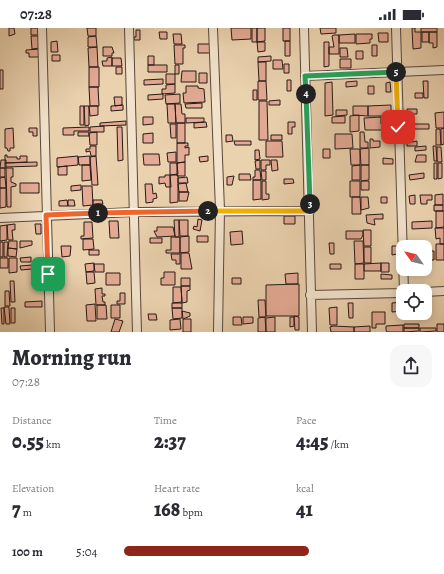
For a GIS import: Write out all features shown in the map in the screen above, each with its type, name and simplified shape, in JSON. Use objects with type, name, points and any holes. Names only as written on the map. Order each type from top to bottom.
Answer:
[{"type":"street","points":[[42,28],[50,332]]},
{"type":"street","points":[[129,28],[137,332]]},
{"type":"street","points":[[213,28],[220,210],[218,332]]},
{"type":"street","points":[[304,28],[312,332]]},
{"type":"street","points":[[396,28],[403,284]]},
{"type":"street","points":[[305,76],[444,70]]},
{"type":"street","points":[[0,218],[46,215],[220,210],[310,211]]},
{"type":"street","points":[[432,292],[444,291]]},
{"type":"street","points":[[310,295],[396,292]]},
{"type":"building","points":[[9,28],[14,28],[15,34],[9,36]]},
{"type":"building","points":[[31,28],[38,28],[38,35],[31,35]]},
{"type":"building","points":[[87,28],[96,28],[96,36],[88,36]]},
{"type":"building","points":[[231,28],[251,28],[251,39],[232,40]]},
{"type":"building","points":[[252,28],[257,28],[257,42],[252,42]]},
{"type":"building","points":[[257,28],[265,28],[265,41],[257,42]]},
{"type":"building","points":[[283,28],[290,28],[290,41],[283,41]]},
{"type":"building","points":[[320,28],[336,28],[336,33],[321,34]]},
{"type":"building","points":[[412,28],[415,28],[415,32],[421,32],[421,48],[413,49]]},
{"type":"building","points":[[421,28],[437,28],[437,32],[421,32]]},
{"type":"building","points":[[136,30],[140,30],[140,40],[134,40],[134,37],[136,37]]},
{"type":"building","points":[[159,32],[167,32],[167,39],[160,39]]},
{"type":"building","points":[[422,32],[429,32],[429,42],[422,42]]},
{"type":"building","points":[[429,32],[437,32],[437,47],[433,48],[433,43],[429,43]]},
{"type":"building","points":[[378,33],[388,33],[388,42],[379,42]]},
{"type":"building","points":[[173,34],[181,34],[182,44],[174,44]]},
{"type":"building","points":[[355,34],[355,43],[339,43],[339,35]]},
{"type":"building","points":[[356,34],[372,34],[372,39],[370,39],[370,43],[356,44]]},
{"type":"building","points":[[339,35],[339,54],[329,54],[329,47],[334,47],[332,36]]},
{"type":"building","points":[[31,36],[38,36],[40,48],[32,49]]},
{"type":"building","points":[[96,36],[97,47],[88,47],[88,37]]},
{"type":"building","points":[[57,41],[58,52],[51,52],[51,42]]},
{"type":"building","points":[[285,41],[290,41],[290,56],[285,56]]},
{"type":"building","points":[[257,42],[265,42],[265,51],[258,52]]},
{"type":"building","points":[[324,42],[329,42],[329,66],[324,67]]},
{"type":"building","points":[[198,44],[210,44],[210,53],[198,53]]},
{"type":"building","points":[[174,45],[185,45],[185,48],[183,48],[183,64],[175,64]]},
{"type":"building","points":[[372,45],[377,45],[377,56],[372,56]]},
{"type":"building","points":[[97,47],[98,67],[89,67],[88,48]]},
{"type":"building","points":[[103,47],[112,47],[114,53],[112,53],[112,56],[103,56]]},
{"type":"building","points":[[340,48],[347,48],[348,57],[340,57]]},
{"type":"building","points":[[40,49],[40,57],[29,57],[29,53],[26,53],[26,50]]},
{"type":"building","points":[[356,51],[363,51],[363,59],[356,59]]},
{"type":"building","points":[[52,55],[60,55],[60,61],[52,61]]},
{"type":"building","points":[[148,56],[154,56],[154,65],[148,65]]},
{"type":"building","points":[[271,56],[271,61],[258,62],[258,57]]},
{"type":"building","points":[[112,57],[112,66],[103,66],[102,61],[107,61],[107,58]]},
{"type":"building","points":[[112,58],[121,58],[122,66],[112,66]]},
{"type":"building","points":[[340,59],[351,59],[351,68],[340,68]]},
{"type":"building","points":[[273,60],[282,60],[283,69],[273,69]]},
{"type":"building","points":[[258,62],[266,62],[266,81],[259,81]]},
{"type":"building","points":[[284,64],[289,64],[289,73],[284,73]]},
{"type":"building","points":[[148,65],[167,65],[167,72],[148,72]]},
{"type":"building","points":[[175,65],[179,65],[179,74],[175,74]]},
{"type":"building","points":[[89,67],[99,67],[99,87],[89,87]]},
{"type":"building","points":[[116,67],[122,67],[122,74],[116,74]]},
{"type":"building","points":[[0,70],[3,70],[3,89],[0,89]]},
{"type":"building","points":[[182,71],[196,71],[196,82],[181,82]]},
{"type":"building","points":[[199,73],[207,73],[207,83],[199,83]]},
{"type":"building","points":[[166,74],[175,74],[175,84],[166,84]]},
{"type":"building","points":[[163,79],[163,84],[144,85],[144,80]]},
{"type":"building","points":[[287,80],[291,80],[291,91],[287,91]]},
{"type":"building","points":[[258,81],[266,81],[267,100],[258,100]]},
{"type":"building","points":[[357,81],[357,86],[346,87],[346,82]]},
{"type":"building","points":[[423,81],[428,81],[428,98],[424,98]]},
{"type":"building","points":[[332,82],[333,115],[325,116],[325,83]]},
{"type":"building","points":[[390,82],[391,92],[386,92],[386,83]]},
{"type":"building","points":[[175,84],[175,93],[162,94],[162,89],[166,89],[166,85]]},
{"type":"building","points":[[186,86],[198,86],[198,88],[204,89],[205,102],[184,103],[183,93],[186,93]]},
{"type":"building","points":[[368,86],[374,86],[374,94],[368,94]]},
{"type":"building","points":[[89,87],[98,87],[99,106],[90,106]]},
{"type":"building","points":[[253,90],[257,90],[257,100],[253,100]]},
{"type":"building","points":[[415,93],[423,93],[423,98],[415,98]]},
{"type":"building","points":[[163,94],[163,99],[148,100],[148,95]]},
{"type":"building","points":[[180,94],[180,103],[166,104],[165,95]]},
{"type":"building","points":[[114,97],[122,97],[122,105],[115,106]]},
{"type":"building","points":[[280,100],[280,105],[269,105],[269,101]]},
{"type":"building","points":[[259,101],[267,101],[268,140],[259,140]]},
{"type":"building","points":[[202,103],[202,108],[186,108],[185,104]]},
{"type":"building","points":[[167,104],[175,104],[176,123],[168,123]]},
{"type":"building","points":[[175,104],[181,104],[182,114],[185,114],[185,123],[176,123]]},
{"type":"building","points":[[123,105],[123,110],[111,111],[111,106]]},
{"type":"building","points":[[391,105],[391,116],[368,116],[368,106]]},
{"type":"building","points":[[80,106],[84,106],[84,125],[80,125]]},
{"type":"building","points":[[84,106],[89,106],[89,125],[85,126]]},
{"type":"building","points":[[89,106],[98,106],[98,115],[90,116]]},
{"type":"building","points":[[353,106],[368,106],[368,116],[353,115]]},
{"type":"building","points":[[407,109],[417,109],[417,114],[407,114]]},
{"type":"building","points":[[336,110],[347,110],[347,115],[336,116]]},
{"type":"building","points":[[444,112],[444,128],[436,128],[435,113]]},
{"type":"building","points":[[359,115],[359,131],[350,132],[350,116]]},
{"type":"building","points":[[345,116],[345,123],[332,123],[332,117]]},
{"type":"building","points":[[143,117],[153,117],[153,124],[143,125]]},
{"type":"building","points":[[381,117],[381,124],[384,124],[384,130],[365,130],[364,118]]},
{"type":"building","points":[[186,118],[204,118],[204,122],[186,123]]},
{"type":"building","points":[[126,121],[126,125],[100,126],[100,123]]},
{"type":"building","points":[[206,122],[207,127],[194,128],[194,123]]},
{"type":"building","points":[[288,122],[295,122],[295,127],[292,127],[292,134],[288,134]]},
{"type":"building","points":[[177,123],[185,123],[185,143],[177,143]]},
{"type":"building","points":[[170,124],[176,124],[176,138],[171,138]]},
{"type":"building","points":[[413,124],[429,124],[429,129],[413,129]]},
{"type":"building","points":[[104,126],[104,132],[90,132],[90,127]]},
{"type":"building","points":[[89,127],[89,131],[74,131],[74,135],[63,135],[63,128]]},
{"type":"building","points":[[117,127],[122,127],[123,160],[118,161]]},
{"type":"building","points":[[13,128],[14,148],[10,148],[10,151],[8,151],[7,148],[5,148],[5,129]]},
{"type":"building","points":[[29,128],[37,128],[37,136],[33,136],[33,132],[29,132]]},
{"type":"building","points":[[444,128],[444,144],[441,145],[441,129]]},
{"type":"building","points":[[436,129],[440,129],[441,145],[436,145]]},
{"type":"building","points":[[78,132],[89,132],[89,136],[78,136]]},
{"type":"building","points":[[97,132],[97,145],[90,145],[89,133]]},
{"type":"building","points":[[360,132],[364,132],[365,142],[368,142],[368,148],[360,148]]},
{"type":"building","points":[[153,133],[153,143],[143,143],[143,134]]},
{"type":"building","points":[[335,134],[352,134],[353,148],[335,149]]},
{"type":"building","points":[[226,135],[232,135],[233,141],[226,142]]},
{"type":"building","points":[[271,135],[282,135],[282,140],[271,140]]},
{"type":"building","points":[[407,136],[412,136],[412,142],[417,141],[417,146],[407,146]]},
{"type":"building","points":[[370,139],[373,139],[373,141],[380,141],[380,147],[370,148]]},
{"type":"building","points":[[234,141],[251,141],[251,145],[235,145]]},
{"type":"building","points":[[266,141],[282,141],[283,157],[266,157]]},
{"type":"building","points":[[177,143],[188,143],[188,146],[185,146],[185,148],[189,147],[189,155],[185,155],[185,162],[177,163]]},
{"type":"building","points":[[90,146],[96,146],[96,156],[91,156],[90,151],[86,152],[86,149],[90,149]]},
{"type":"building","points":[[426,146],[426,150],[415,151],[415,147]]},
{"type":"building","points":[[433,146],[436,146],[437,161],[434,161]]},
{"type":"building","points":[[437,147],[441,147],[442,162],[437,162]]},
{"type":"building","points":[[369,148],[369,165],[361,165],[360,149]]},
{"type":"building","points":[[323,149],[330,149],[330,158],[323,158]]},
{"type":"building","points":[[350,149],[360,149],[360,165],[351,165]]},
{"type":"building","points":[[255,150],[259,150],[260,159],[255,160]]},
{"type":"building","points":[[176,152],[176,162],[168,162],[167,153]]},
{"type":"building","points":[[143,154],[159,154],[160,165],[144,165]]},
{"type":"building","points":[[5,155],[7,155],[7,157],[17,157],[17,159],[20,159],[20,156],[27,156],[27,162],[5,163]]},
{"type":"building","points":[[417,155],[426,155],[426,162],[415,162]]},
{"type":"building","points":[[78,156],[78,165],[57,167],[57,158]]},
{"type":"building","points":[[90,156],[90,165],[79,165],[78,157]]},
{"type":"building","points":[[96,156],[98,185],[92,185],[90,157]]},
{"type":"building","points":[[208,156],[208,161],[200,162],[199,157]]},
{"type":"building","points":[[383,158],[393,159],[393,164],[383,164]]},
{"type":"building","points":[[1,160],[6,160],[6,168],[0,168]]},
{"type":"building","points":[[260,160],[260,169],[256,169],[255,161]]},
{"type":"building","points":[[261,160],[270,160],[270,165],[266,165],[266,170],[261,170]]},
{"type":"building","points":[[271,160],[277,160],[278,170],[272,171]]},
{"type":"building","points":[[37,162],[37,166],[5,167],[5,163]]},
{"type":"building","points":[[185,162],[185,176],[177,176],[177,163]]},
{"type":"building","points":[[170,163],[177,163],[178,174],[170,175]]},
{"type":"building","points":[[434,163],[437,163],[437,179],[434,179]]},
{"type":"building","points":[[438,163],[442,163],[442,178],[438,179]]},
{"type":"building","points":[[82,165],[90,165],[91,180],[82,181]]},
{"type":"building","points":[[360,165],[360,180],[352,180],[352,166]]},
{"type":"building","points":[[361,165],[369,165],[369,180],[361,181]]},
{"type":"building","points":[[67,166],[67,175],[58,175],[58,167]]},
{"type":"building","points":[[0,168],[5,168],[5,177],[0,177]]},
{"type":"building","points":[[6,168],[13,168],[13,177],[11,177],[11,182],[16,184],[16,186],[11,187],[11,207],[7,207]]},
{"type":"building","points":[[255,170],[260,170],[261,180],[253,180],[253,177],[255,177]]},
{"type":"building","points":[[261,171],[266,171],[266,180],[262,180]]},
{"type":"building","points":[[424,173],[424,178],[410,180],[409,175]]},
{"type":"building","points":[[239,174],[250,174],[251,180],[239,180]]},
{"type":"building","points":[[165,175],[170,175],[171,187],[166,187],[165,183],[159,184],[159,177],[165,177]]},
{"type":"building","points":[[170,175],[178,175],[178,202],[170,203]]},
{"type":"building","points":[[234,176],[232,185],[227,185],[227,177]]},
{"type":"building","points":[[5,177],[6,188],[0,188],[0,178]]},
{"type":"building","points":[[187,177],[188,183],[178,183],[178,178]]},
{"type":"building","points":[[284,179],[293,179],[294,183],[284,184]]},
{"type":"building","points":[[253,180],[261,180],[261,199],[253,200]]},
{"type":"building","points":[[262,181],[266,181],[266,194],[269,194],[269,199],[262,200]]},
{"type":"building","points":[[350,181],[360,181],[360,197],[350,197]]},
{"type":"building","points":[[361,181],[369,181],[369,190],[361,190]]},
{"type":"building","points":[[20,183],[39,183],[39,193],[20,193]]},
{"type":"building","points":[[186,183],[188,192],[179,192],[178,184]]},
{"type":"building","points":[[145,184],[152,184],[153,194],[156,193],[157,198],[153,199],[153,202],[146,203]]},
{"type":"building","points":[[81,185],[81,190],[71,191],[71,186]]},
{"type":"building","points":[[82,186],[92,186],[93,205],[83,206]]},
{"type":"building","points":[[0,188],[6,188],[6,207],[0,208]]},
{"type":"building","points":[[179,192],[189,192],[187,201],[179,201]]},
{"type":"building","points":[[443,194],[443,205],[435,205],[435,195]]},
{"type":"building","points":[[415,195],[415,204],[410,204],[409,196]]},
{"type":"building","points":[[420,195],[432,195],[432,200],[427,200],[427,204],[421,204]]},
{"type":"building","points":[[352,197],[360,197],[361,214],[352,214]]},
{"type":"building","points":[[361,197],[368,197],[369,208],[361,210]]},
{"type":"building","points":[[381,197],[387,197],[387,203],[381,203]]},
{"type":"building","points":[[67,200],[68,206],[59,206],[59,201]]},
{"type":"building","points":[[68,200],[74,200],[75,206],[68,206]]},
{"type":"building","points":[[93,200],[102,200],[103,204],[93,205]]},
{"type":"building","points":[[434,205],[443,205],[443,211],[434,211]]},
{"type":"building","points":[[436,211],[444,211],[444,227],[436,228]]},
{"type":"building","points":[[383,214],[383,219],[374,219],[375,225],[367,223],[366,215]]},
{"type":"building","points":[[284,216],[295,216],[295,224],[284,224]]},
{"type":"building","points":[[198,219],[202,220],[200,231],[193,229],[194,226],[197,227]]},
{"type":"building","points":[[174,220],[179,220],[179,237],[175,237]]},
{"type":"building","points":[[179,220],[188,220],[188,236],[180,236]]},
{"type":"building","points":[[109,221],[118,221],[119,238],[110,238]]},
{"type":"building","points":[[432,221],[432,228],[412,229],[412,222]]},
{"type":"building","points":[[84,222],[92,222],[93,238],[81,239],[81,236],[84,236]]},
{"type":"building","points":[[15,224],[15,230],[12,230],[13,240],[8,240],[7,225]]},
{"type":"building","points":[[35,224],[41,224],[41,234],[36,234]]},
{"type":"building","points":[[7,225],[7,240],[0,241],[0,226]]},
{"type":"building","points":[[157,227],[173,227],[175,236],[157,237],[154,231],[157,231]]},
{"type":"building","points":[[435,228],[444,228],[444,244],[440,244],[440,238],[436,239]]},
{"type":"building","points":[[363,230],[371,230],[371,246],[364,246]]},
{"type":"building","points":[[242,231],[243,244],[231,245],[230,232]]},
{"type":"building","points":[[346,231],[363,231],[363,235],[361,239],[346,239]]},
{"type":"building","points":[[189,236],[189,252],[180,253],[180,237]]},
{"type":"building","points":[[197,236],[208,236],[208,242],[197,242]]},
{"type":"building","points":[[171,237],[180,237],[180,253],[166,253],[166,250],[171,250]]},
{"type":"building","points":[[150,238],[162,238],[162,243],[150,243]]},
{"type":"building","points":[[83,239],[93,239],[94,249],[83,250]]},
{"type":"building","points":[[9,241],[17,241],[17,249],[8,248]]},
{"type":"building","points":[[20,241],[32,241],[32,245],[20,248]]},
{"type":"building","points":[[354,241],[363,241],[364,263],[355,264]]},
{"type":"building","points":[[0,242],[3,242],[3,257],[0,257]]},
{"type":"building","points":[[4,242],[8,242],[7,257],[4,257]]},
{"type":"building","points":[[329,243],[334,243],[334,254],[330,254]]},
{"type":"building","points":[[436,244],[444,244],[444,260],[436,260]]},
{"type":"building","points":[[61,246],[71,246],[70,256],[62,257]]},
{"type":"building","points":[[392,246],[396,246],[396,254],[392,255]]},
{"type":"building","points":[[364,247],[371,247],[371,263],[364,263]]},
{"type":"building","points":[[8,248],[17,249],[16,257],[8,256]]},
{"type":"building","points":[[89,250],[99,250],[99,255],[89,255]]},
{"type":"building","points":[[432,251],[434,251],[434,260],[432,260]]},
{"type":"building","points":[[181,253],[189,253],[192,269],[181,269]]},
{"type":"building","points":[[171,254],[180,254],[180,264],[176,264],[176,260],[172,260]]},
{"type":"building","points":[[31,257],[31,262],[21,262],[20,258]]},
{"type":"building","points":[[0,258],[8,258],[8,268],[0,268]]},
{"type":"building","points":[[9,258],[17,258],[17,272],[9,273]]},
{"type":"building","points":[[94,263],[94,271],[86,272],[85,264]]},
{"type":"building","points":[[381,263],[381,271],[364,271],[364,264]]},
{"type":"building","points":[[381,263],[389,263],[389,272],[381,272]]},
{"type":"building","points":[[94,264],[104,264],[104,272],[95,272]]},
{"type":"building","points":[[330,264],[341,264],[341,269],[330,269]]},
{"type":"building","points":[[355,264],[364,264],[364,279],[355,279]]},
{"type":"building","points":[[32,265],[32,269],[21,270],[20,266]]},
{"type":"building","points":[[86,272],[94,272],[95,283],[87,284]]},
{"type":"building","points":[[164,272],[175,272],[175,285],[161,285],[161,278],[164,278]]},
{"type":"building","points":[[106,273],[120,273],[120,285],[106,285]]},
{"type":"building","points":[[298,273],[298,284],[286,284],[285,274]]},
{"type":"building","points":[[381,274],[392,275],[392,279],[381,279]]},
{"type":"building","points":[[181,278],[190,278],[190,286],[181,286]]},
{"type":"building","points":[[232,278],[241,278],[241,284],[232,284]]},
{"type":"building","points":[[10,281],[14,281],[15,302],[11,302]]},
{"type":"building","points":[[299,284],[299,316],[266,316],[266,285]]},
{"type":"building","points":[[181,286],[190,286],[190,290],[187,291],[187,302],[182,303]]},
{"type":"building","points":[[173,287],[181,287],[182,302],[173,303]]},
{"type":"building","points":[[102,288],[102,294],[105,294],[105,296],[102,296],[105,305],[96,305],[95,289]]},
{"type":"building","points":[[5,291],[9,291],[10,306],[5,306]]},
{"type":"building","points":[[120,293],[125,293],[125,304],[117,304],[117,301],[120,301]]},
{"type":"building","points":[[258,300],[265,300],[266,317],[259,317]]},
{"type":"building","points":[[42,301],[42,307],[25,307],[25,302]]},
{"type":"building","points":[[172,303],[182,303],[182,308],[172,308]]},
{"type":"building","points":[[348,303],[353,303],[353,318],[349,318]]},
{"type":"building","points":[[392,303],[396,303],[396,312],[392,312]]},
{"type":"building","points":[[95,304],[96,321],[87,321],[86,305]]},
{"type":"building","points":[[97,305],[106,305],[107,319],[97,319]]},
{"type":"building","points":[[111,305],[120,305],[120,318],[111,318]]},
{"type":"building","points":[[4,307],[9,307],[10,324],[6,324]]},
{"type":"building","points":[[337,307],[337,325],[330,325],[329,308]]},
{"type":"building","points":[[1,308],[4,308],[4,324],[2,324]]},
{"type":"building","points":[[11,308],[15,308],[15,323],[11,323]]},
{"type":"building","points":[[172,308],[182,308],[182,318],[173,319]]},
{"type":"building","points":[[182,311],[190,313],[190,316],[183,319]]},
{"type":"building","points":[[372,312],[385,312],[385,324],[376,324],[376,328],[372,328]]},
{"type":"building","points":[[148,314],[156,314],[157,320],[149,320]]},
{"type":"building","points":[[294,316],[299,317],[299,330],[295,330]]},
{"type":"building","points":[[233,317],[241,317],[242,325],[233,325]]},
{"type":"building","points":[[243,317],[253,317],[253,323],[243,324]]},
{"type":"building","points":[[265,317],[266,332],[258,332],[258,318]]},
{"type":"building","points":[[275,317],[275,332],[266,332],[266,318]]},
{"type":"building","points":[[290,317],[294,317],[294,326],[290,327]]},
{"type":"building","points":[[115,319],[123,321],[119,332],[111,332]]},
{"type":"building","points":[[180,319],[181,329],[170,330],[170,320]]},
{"type":"building","points":[[183,319],[191,319],[191,332],[183,332]]},
{"type":"building","points":[[404,324],[419,324],[419,328],[404,328]]},
{"type":"building","points":[[437,324],[444,324],[444,332],[437,332]]},
{"type":"building","points":[[403,325],[403,332],[387,332],[386,330],[386,326]]},
{"type":"building","points":[[370,326],[370,332],[354,332],[354,327]]},
{"type":"building","points":[[330,327],[354,327],[354,332],[331,332]]},
{"type":"building","points":[[404,328],[419,328],[419,331],[404,332]]},
{"type":"building","points":[[420,328],[436,328],[436,331],[420,332]]},
{"type":"route","points":[[48,274],[46,215],[220,210],[310,211],[305,76],[397,72],[398,127]]}]
